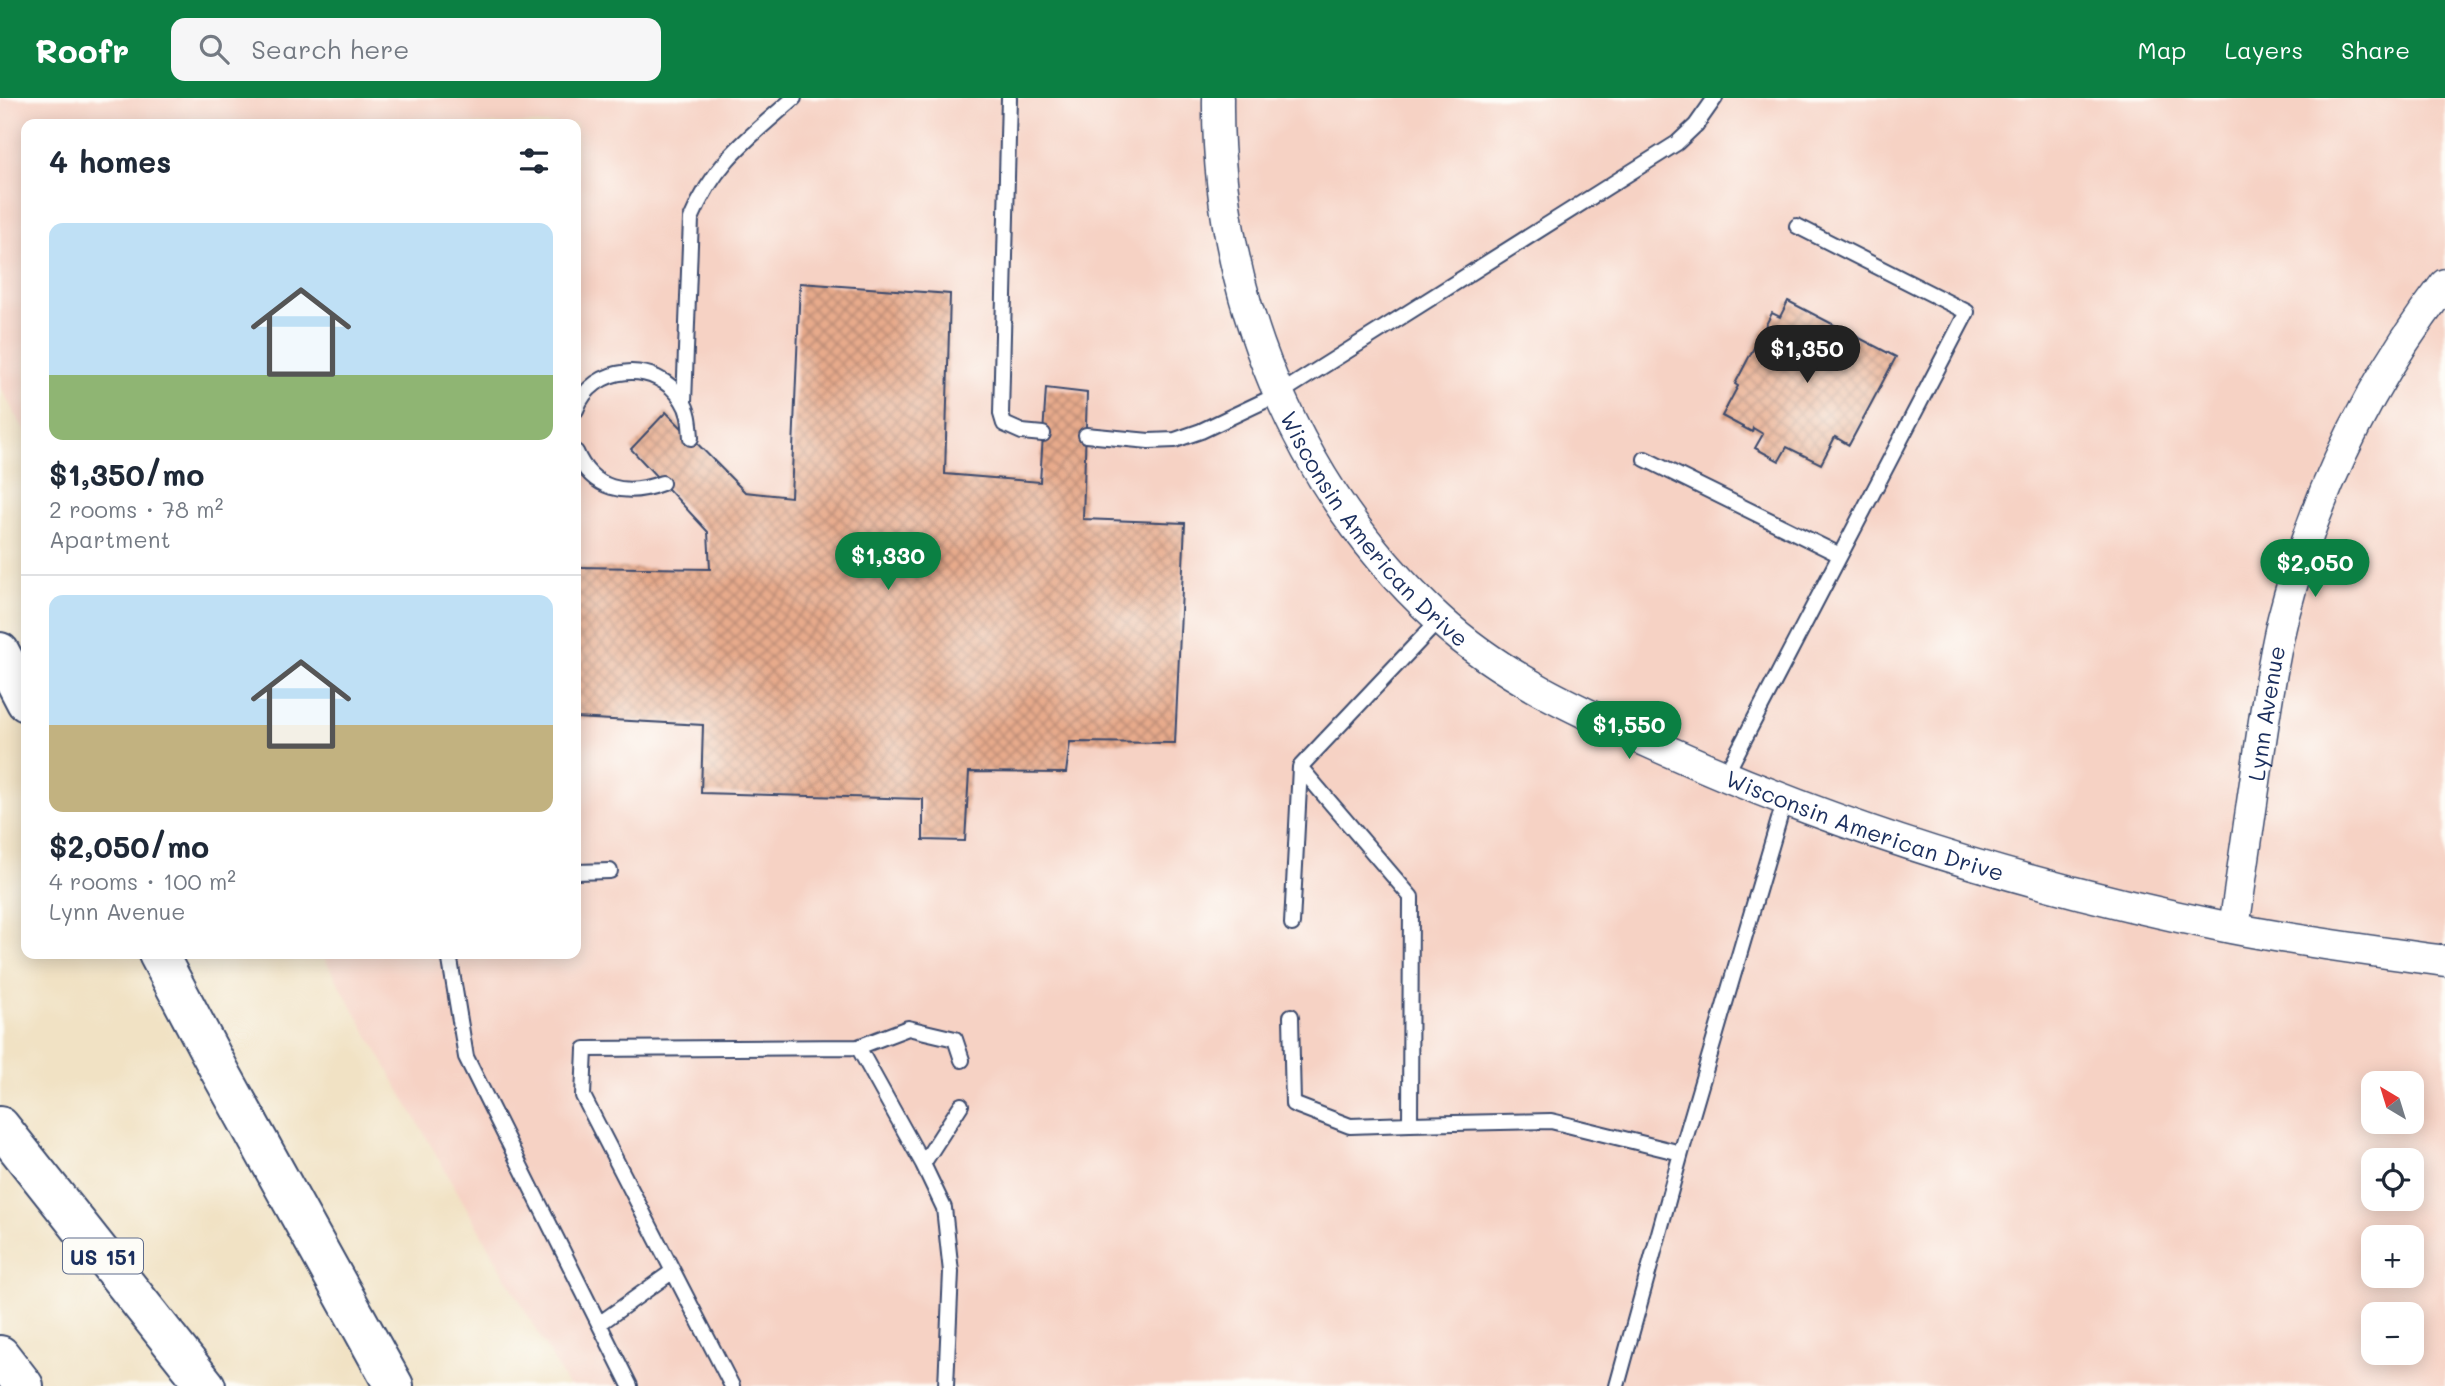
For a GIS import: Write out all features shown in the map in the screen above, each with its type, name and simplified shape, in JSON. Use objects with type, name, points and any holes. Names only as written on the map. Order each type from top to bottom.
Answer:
[{"type":"main road","points":[[0,652],[21,692]]},
{"type":"main road","points":[[162,959],[222,1075],[394,1386]]},
{"type":"main road","name":"US 151","points":[[0,1126],[206,1386]]},
{"type":"main road","points":[[0,1356],[24,1386]]},
{"type":"street","name":"Wisconsin American Drive","points":[[1218,98],[1222,182],[1234,255],[1253,326],[1279,394],[1307,449],[1346,512],[1392,569],[1439,620],[1480,653],[1541,691],[1725,776],[1897,840],[2118,903],[2234,928],[2445,961]]},
{"type":"street","name":"Lynn Avenue","points":[[2234,928],[2270,681],[2283,618],[2297,572],[2329,482],[2357,424],[2405,341],[2445,284]]},
{"type":"lane","points":[[684,402],[691,219],[703,191],[729,156],[794,98]]},
{"type":"lane","points":[[1009,98],[1001,414],[1004,424],[1012,429],[1043,433]]},
{"type":"lane","points":[[1086,435],[1149,442],[1175,440],[1201,431],[1279,394],[1677,143],[1696,125],[1715,98]]},
{"type":"lane","points":[[1725,776],[1967,312],[1797,226]]},
{"type":"lane","points":[[581,402],[588,390],[600,380],[631,371],[647,373],[662,379],[684,402],[690,419],[691,438]]},
{"type":"lane","points":[[1644,459],[1840,555]]},
{"type":"lane","points":[[581,464],[592,477],[608,486],[626,491],[645,490],[662,483]]},
{"type":"lane","points":[[1292,924],[1300,767],[1439,620]]},
{"type":"lane","points":[[1300,767],[1411,897],[1410,1124]]},
{"type":"lane","points":[[1616,1386],[1785,799]]},
{"type":"lane","points":[[581,872],[610,872]]},
{"type":"lane","points":[[450,959],[466,1057],[629,1386]]},
{"type":"lane","points":[[1291,1016],[1293,1104],[1350,1126],[1551,1121],[1681,1153]]},
{"type":"lane","points":[[732,1386],[583,1097],[585,1049],[858,1047],[908,1028],[955,1039],[962,1060]]},
{"type":"lane","points":[[858,1047],[923,1164],[944,1208],[951,1272],[946,1386]]},
{"type":"lane","points":[[923,1164],[961,1105]]},
{"type":"lane","points":[[599,1324],[673,1271]]},
{"type":"shaded area","points":[[0,98],[2445,98],[2445,1386],[568,1386],[325,959],[581,959],[581,119],[21,119],[21,424],[0,387]]},
{"type":"building","points":[[800,283],[950,294],[945,474],[1040,482],[1046,388],[1087,393],[1083,519],[1185,523],[1175,743],[1070,742],[1066,773],[969,772],[965,841],[923,840],[923,799],[701,793],[703,725],[581,718],[581,567],[710,569],[708,532],[631,449],[666,412],[745,492],[791,497]]},
{"type":"building","points":[[1788,301],[1896,357],[1849,445],[1835,437],[1821,464],[1787,447],[1779,461],[1755,448],[1763,434],[1753,428],[1752,432],[1722,416],[1738,386],[1735,384],[1772,313],[1780,317]]}]
